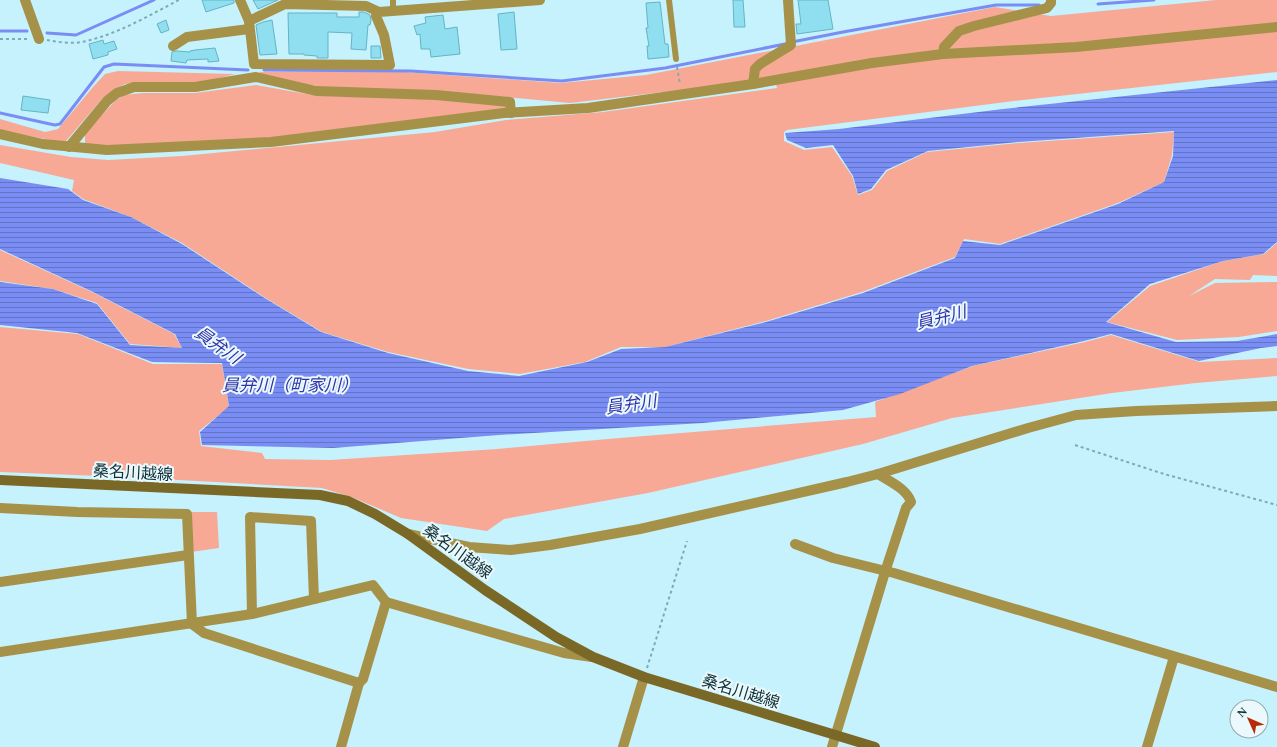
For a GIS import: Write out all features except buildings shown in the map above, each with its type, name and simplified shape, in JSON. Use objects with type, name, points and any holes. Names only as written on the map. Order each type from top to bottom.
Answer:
[{"type":"main road","name":"桑名川越線","points":[[0,480],[320,495],[348,501],[375,514],[408,534],[485,590],[556,637],[593,657],[644,678],[875,747]]},
{"type":"street","points":[[25,0],[39,39]]},
{"type":"street","points":[[240,0],[249,25],[256,77]]},
{"type":"street","points":[[173,46],[187,37],[249,25],[285,4],[366,6],[379,12],[540,0]]},
{"type":"street","points":[[754,84],[755,69],[791,41],[788,0]]},
{"type":"street","points":[[943,54],[944,47],[960,31],[974,26],[1047,8],[1051,0]]},
{"type":"street","points":[[254,64],[390,65],[384,35],[376,16],[379,12]]},
{"type":"street","points":[[0,134],[43,144],[107,150],[271,142],[511,113],[588,108],[754,84],[872,63],[943,54],[1076,47],[1277,27]]},
{"type":"street","points":[[68,147],[107,101],[117,93],[134,87],[195,86],[256,77],[316,91],[436,95],[510,102],[511,113]]},
{"type":"street","points":[[408,534],[475,548],[511,550],[550,545],[640,529],[847,482],[1076,415],[1136,411],[1277,406]]},
{"type":"street","points":[[832,747],[885,572],[906,508],[911,502],[910,498],[899,487],[878,474]]},
{"type":"street","points":[[0,508],[77,512],[187,514],[192,624],[204,633],[359,683]]},
{"type":"street","points":[[252,614],[250,517],[310,521],[314,599]]},
{"type":"street","points":[[795,544],[833,558],[894,573],[1277,687]]},
{"type":"street","points":[[0,582],[188,555]]},
{"type":"street","points":[[0,652],[252,614],[373,585],[386,602],[564,653],[593,657]]},
{"type":"street","points":[[341,747],[359,683],[363,679],[386,602]]},
{"type":"street","points":[[1147,747],[1174,657]]},
{"type":"street","points":[[623,747],[644,678]]},
{"type":"lane","points":[[392,11],[393,0]]},
{"type":"lane","points":[[669,0],[676,59]]},
{"type":"path","points":[[0,39],[39,39],[57,42],[80,42],[102,36],[134,23],[179,0]]},
{"type":"path","points":[[678,70],[681,94]]},
{"type":"path","points":[[1075,445],[1164,474],[1277,506]]},
{"type":"path","points":[[644,678],[687,541]]},
{"type":"shaded area","points":[[1216,0],[1277,0],[1277,72],[1014,101],[787,130],[784,132],[784,141],[804,150],[832,147],[852,176],[858,195],[872,190],[887,171],[927,152],[1019,143],[1174,132],[1172,155],[1164,182],[1118,203],[1000,244],[964,239],[955,257],[862,292],[766,321],[665,347],[621,347],[585,362],[520,374],[468,369],[388,352],[322,332],[264,297],[182,243],[131,217],[83,199],[72,191],[74,180],[0,163],[0,145],[71,157],[108,160],[182,156],[435,132],[506,120],[603,112],[777,88],[775,79],[570,103],[496,96],[331,88],[269,79],[259,72],[390,71],[561,83],[646,75],[995,7],[1051,16]]},
{"type":"shaded area","points":[[118,71],[235,74],[198,84],[156,82],[125,84],[113,90],[102,99],[66,141],[55,141],[0,130],[0,119],[45,132],[58,129],[105,74]]},
{"type":"shaded area","points":[[256,85],[318,96],[418,97],[507,104],[509,111],[273,138],[107,147],[85,144],[85,133],[115,101],[124,95],[142,93],[195,93]]},
{"type":"shaded area","points":[[1277,243],[1277,276],[1253,275],[1250,280],[1215,279],[1189,296],[1215,283],[1277,282],[1277,331],[1239,337],[1177,340],[1107,322],[1150,286],[1223,261],[1264,254]]},
{"type":"shaded area","points":[[0,250],[92,292],[174,334],[182,348],[130,344],[97,303],[53,289],[0,281]]},
{"type":"shaded area","points":[[0,327],[78,334],[153,364],[222,364],[229,407],[199,431],[201,446],[262,453],[265,459],[330,460],[497,449],[876,417],[875,402],[973,366],[1111,335],[1200,362],[1277,358],[1277,376],[1196,383],[1112,393],[952,418],[863,444],[648,493],[504,519],[487,531],[401,518],[354,498],[322,488],[0,472]]},
{"type":"shaded area","points":[[191,512],[217,512],[219,548],[191,552]]},
{"type":"water","name":"員弁川（町家川）","points":[[1277,80],[1277,242],[1263,254],[1223,261],[1150,284],[1106,322],[1176,342],[1237,341],[1277,334],[1277,346],[1199,361],[1111,334],[972,366],[900,394],[843,410],[703,423],[499,435],[333,448],[202,445],[200,432],[229,406],[222,363],[152,362],[77,333],[0,325],[0,282],[53,289],[97,304],[130,345],[182,348],[175,334],[91,291],[0,249],[0,178],[68,189],[83,200],[131,217],[182,244],[263,297],[321,332],[388,353],[468,371],[519,376],[587,362],[621,349],[665,347],[766,322],[863,293],[955,258],[963,241],[1000,245],[1118,204],[1164,182],[1173,156],[1174,131],[1019,142],[928,151],[886,170],[871,189],[858,194],[853,176],[833,145],[806,148],[787,140],[785,133],[839,129],[1003,109]]},
{"type":"waterway","points":[[47,33],[76,35],[154,0]]},
{"type":"waterway","points":[[1098,4],[1154,0]]},
{"type":"waterway","points":[[792,42],[996,5],[1039,5]]},
{"type":"waterway","points":[[0,31],[27,31]]},
{"type":"waterway","points":[[264,70],[411,71],[562,81],[665,68],[785,44]]},
{"type":"waterway","points":[[0,113],[55,125],[60,124],[104,67],[114,64],[248,70]]},
{"type":"water label","name":"員弁川","points":[[941,317]]},
{"type":"water label","name":"員弁川","points":[[218,345]]},
{"type":"water label","name":"員弁川","points":[[631,404]]}]
